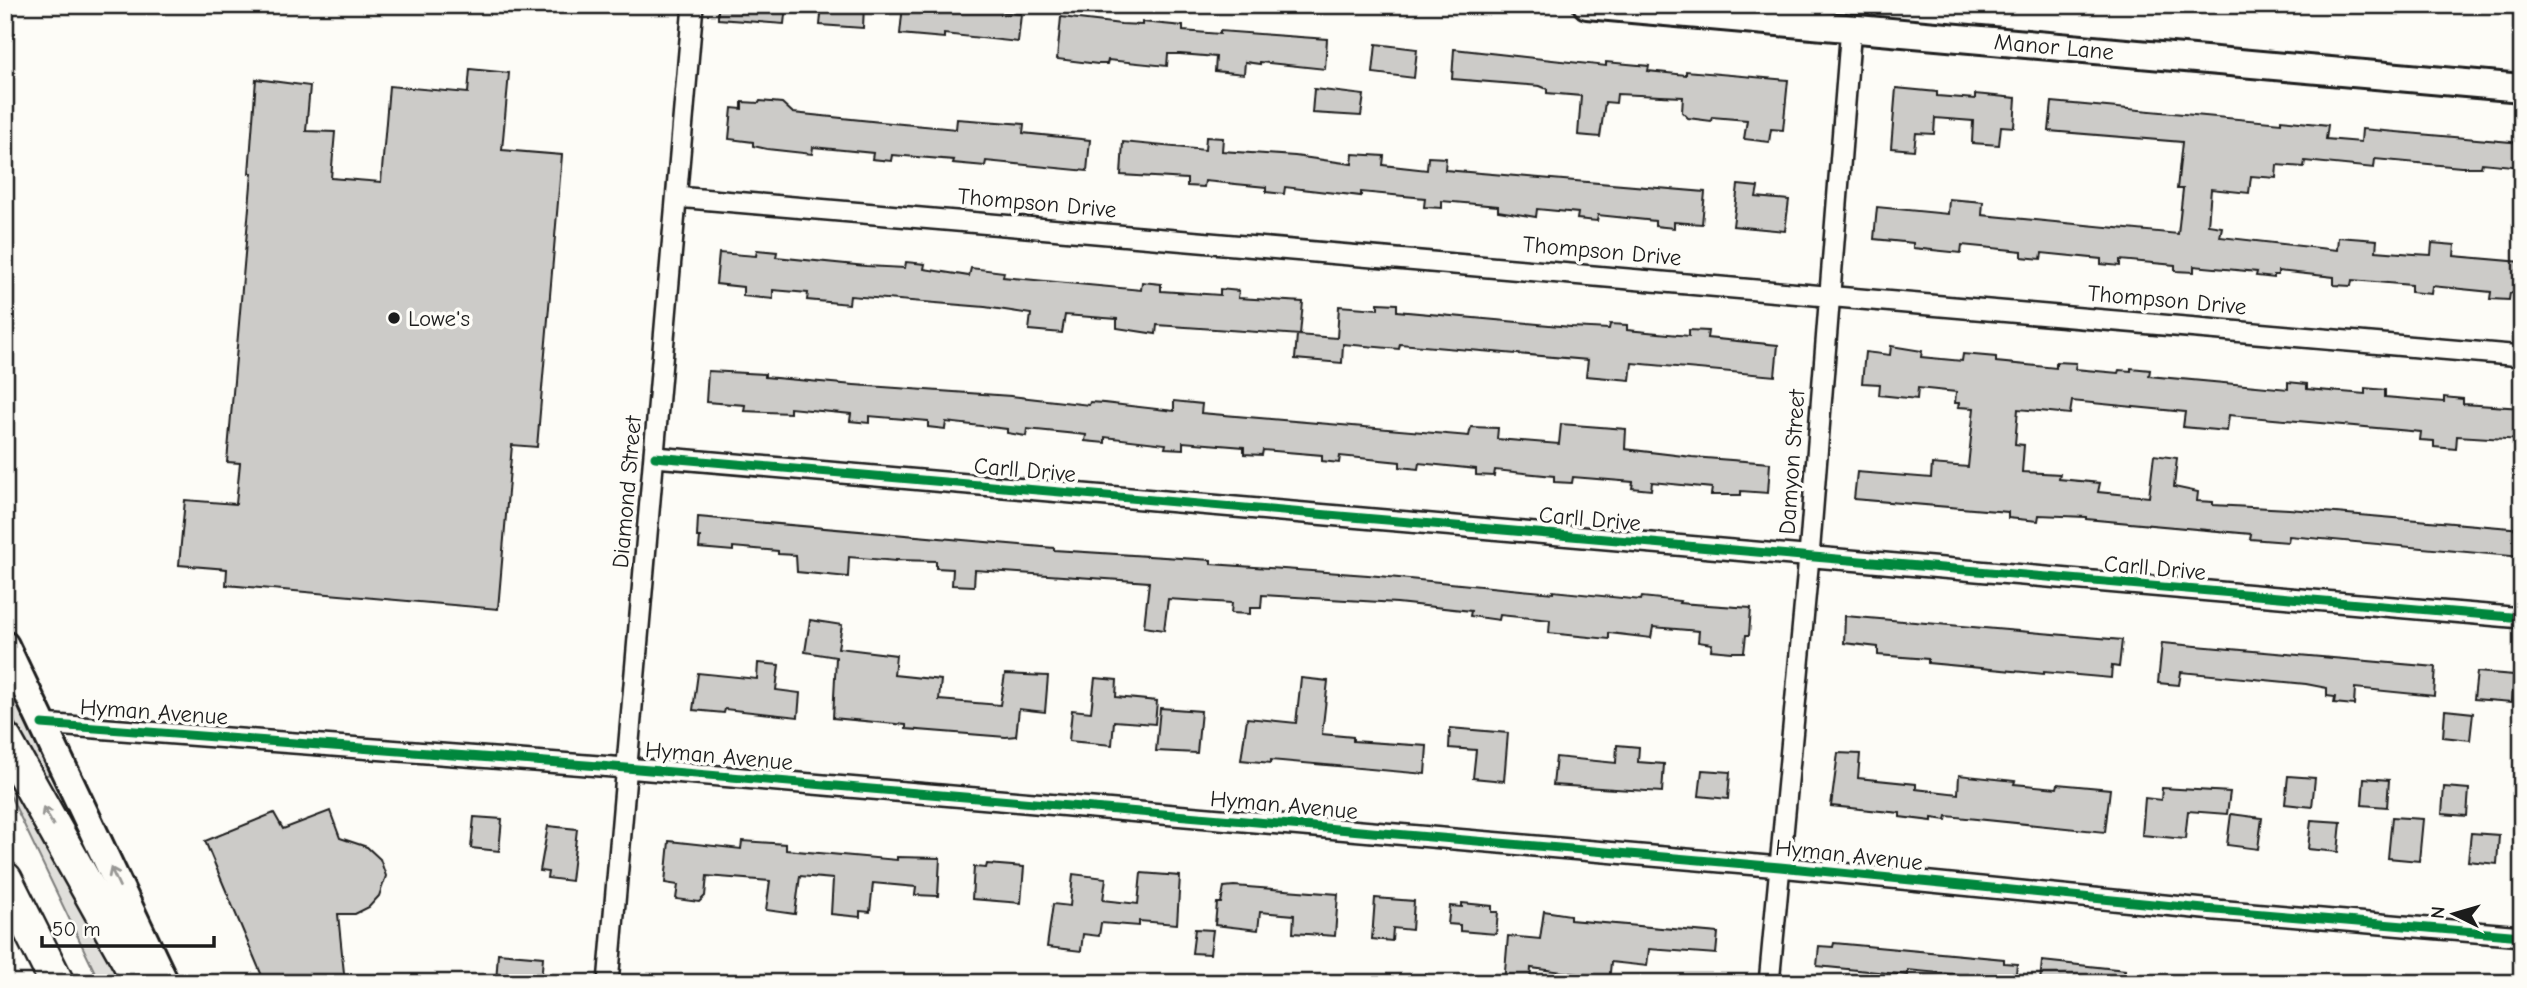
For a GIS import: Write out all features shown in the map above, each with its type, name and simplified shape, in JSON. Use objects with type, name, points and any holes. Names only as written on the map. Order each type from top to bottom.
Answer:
[{"type":"highway","points":[[5,740],[141,983]]},
{"type":"highway","points":[[5,879],[57,983]]},
{"type":"street","name":"Diamond Street","points":[[608,983],[693,5]]},
{"type":"street","name":"Manor Lane","points":[[1587,5],[2522,88]]},
{"type":"street","name":"Damyon Street","points":[[1769,983],[1809,558],[1851,27]]},
{"type":"street","name":"Thompson Drive","points":[[677,197],[2522,356]]},
{"type":"street","name":"Carll Drive","points":[[655,457],[2522,618]]},
{"type":"street","points":[[5,645],[165,983]]},
{"type":"street","name":"Hyman Avenue","points":[[42,724],[626,768],[1780,867],[2190,908],[2522,936]]},
{"type":"shaded area","points":[[5,662],[56,772],[44,776],[5,705]]},
{"type":"shaded area","points":[[5,757],[129,983],[100,983],[5,785]]},
{"type":"building","points":[[718,5],[786,5],[784,24],[718,19]]},
{"type":"building","points":[[822,5],[864,5],[863,28],[820,25]]},
{"type":"building","points":[[903,5],[973,8],[1021,14],[1018,42],[944,34],[944,38],[900,34]]},
{"type":"building","points":[[1061,17],[1121,24],[1142,25],[1142,22],[1183,26],[1183,31],[1327,39],[1325,69],[1245,62],[1244,74],[1215,71],[1216,57],[1180,54],[1168,54],[1167,66],[1108,60],[1107,64],[1098,64],[1057,59]]},
{"type":"building","points":[[1376,44],[1417,49],[1414,78],[1373,73]]},
{"type":"building","points":[[1454,49],[1606,66],[1606,62],[1649,66],[1648,71],[1686,75],[1686,71],[1788,80],[1783,130],[1771,129],[1769,142],[1744,139],[1747,120],[1712,117],[1711,121],[1688,118],[1682,112],[1683,97],[1617,94],[1616,103],[1605,102],[1600,137],[1578,135],[1581,96],[1547,93],[1547,89],[1540,86],[1452,79]]},
{"type":"building","name":"Lowe's","points":[[470,69],[509,73],[502,150],[562,155],[537,447],[512,445],[498,609],[226,585],[227,569],[179,565],[185,500],[236,504],[240,463],[227,462],[252,173],[249,173],[256,79],[310,86],[306,131],[335,132],[331,178],[381,182],[389,86],[468,93]]},
{"type":"building","points":[[1896,88],[1937,92],[1937,96],[1975,99],[1975,94],[2016,98],[2014,127],[2001,126],[1999,145],[1972,143],[1973,121],[1935,118],[1934,134],[1916,133],[1914,150],[1891,148]]},
{"type":"building","points":[[1314,89],[1364,95],[1361,116],[1312,113]]},
{"type":"building","points":[[742,102],[782,103],[793,113],[956,129],[957,119],[1024,124],[1023,133],[1090,140],[1087,171],[986,161],[985,166],[953,163],[954,160],[892,155],[891,161],[872,159],[873,153],[813,147],[812,154],[767,149],[753,146],[753,142],[729,139],[732,108],[742,109]]},
{"type":"building","points":[[2052,102],[2328,125],[2326,139],[2361,142],[2362,129],[2522,143],[2522,167],[2482,163],[2481,167],[2461,167],[2375,159],[2374,168],[2305,161],[2304,167],[2277,165],[2276,178],[2251,176],[2249,193],[2211,189],[2208,225],[2222,227],[2220,237],[2337,250],[2338,237],[2377,240],[2376,251],[2414,254],[2431,255],[2432,243],[2455,245],[2454,256],[2522,262],[2522,294],[2510,293],[2509,300],[2490,299],[2491,292],[2432,286],[2431,294],[2411,292],[2411,285],[2352,280],[2351,286],[2334,285],[2334,277],[2278,271],[2274,278],[2256,276],[2257,272],[2194,266],[2194,272],[2175,271],[2175,265],[2120,260],[2120,266],[2101,264],[2101,259],[2042,253],[2041,259],[2022,257],[2022,251],[1962,245],[1961,253],[1913,248],[1913,243],[1874,239],[1877,207],[1948,214],[1949,199],[1983,202],[1982,215],[2178,234],[2183,189],[2177,189],[2182,142],[2049,131]]},
{"type":"building","points":[[1206,137],[1223,138],[1222,151],[1295,156],[1352,164],[1353,154],[1384,156],[1383,165],[1427,170],[1428,157],[1446,158],[1445,170],[1705,192],[1702,224],[1674,222],[1674,228],[1655,226],[1655,221],[1598,215],[1597,221],[1577,219],[1578,213],[1537,209],[1536,217],[1498,211],[1498,206],[1442,201],[1442,208],[1424,207],[1425,198],[1361,192],[1361,196],[1285,187],[1284,194],[1266,192],[1266,187],[1205,181],[1204,187],[1187,186],[1187,179],[1121,175],[1123,142],[1205,150]]},
{"type":"building","points":[[1738,185],[1758,187],[1756,197],[1789,200],[1785,231],[1733,226]]},
{"type":"building","points":[[757,250],[777,252],[776,257],[866,266],[905,268],[906,262],[925,264],[924,269],[969,276],[971,268],[1004,272],[1003,277],[1141,290],[1142,282],[1161,284],[1161,291],[1220,295],[1220,289],[1239,291],[1238,298],[1303,302],[1300,335],[1157,325],[1156,334],[1117,328],[1117,319],[1065,315],[1062,333],[1029,330],[1031,314],[985,307],[850,296],[849,304],[807,300],[808,293],[773,290],[773,299],[743,296],[743,287],[716,284],[719,253],[756,256]]},
{"type":"building","points":[[1378,303],[1397,304],[1397,311],[1571,327],[1609,329],[1610,324],[1627,325],[1627,330],[1689,336],[1689,330],[1708,331],[1707,338],[1778,345],[1775,376],[1632,363],[1630,380],[1586,376],[1588,360],[1400,344],[1399,349],[1343,344],[1342,363],[1295,359],[1297,335],[1337,338],[1339,306],[1378,309]]},
{"type":"building","points":[[1891,346],[1922,351],[1921,357],[1962,361],[1963,354],[1996,357],[1996,362],[2056,368],[2056,362],[2076,363],[2075,369],[2118,373],[2119,370],[2131,371],[2131,368],[2150,370],[2149,376],[2288,389],[2288,382],[2307,384],[2307,389],[2365,394],[2365,388],[2385,390],[2385,397],[2444,402],[2444,397],[2463,399],[2463,404],[2522,408],[2522,440],[2457,436],[2456,449],[2434,447],[2434,441],[2420,440],[2421,432],[2229,415],[2227,431],[2183,427],[2185,412],[2072,401],[2070,414],[2018,409],[2015,444],[2024,445],[2022,472],[2060,474],[2059,479],[2100,483],[2098,492],[2149,497],[2154,455],[2177,458],[2174,487],[2198,492],[2197,501],[2213,502],[2213,505],[2522,529],[2522,557],[2289,536],[2288,542],[2250,539],[2251,534],[2086,517],[2039,515],[2038,521],[2008,518],[2008,512],[1854,499],[1857,472],[1931,478],[1932,464],[1968,467],[1974,408],[1958,407],[1959,403],[1955,403],[1956,392],[1918,388],[1917,399],[1879,395],[1880,384],[1862,383],[1865,352],[1890,355]]},
{"type":"building","points":[[708,371],[1174,411],[1174,401],[1202,404],[1201,413],[1469,436],[1471,427],[1498,428],[1497,439],[1559,444],[1561,424],[1626,429],[1625,449],[1770,463],[1768,493],[1741,491],[1741,495],[1711,495],[1712,488],[1652,482],[1651,490],[1632,488],[1633,482],[1573,477],[1572,483],[1554,482],[1554,476],[1495,470],[1494,476],[1476,475],[1476,469],[1419,463],[1418,469],[1400,467],[1400,462],[1340,456],[1339,463],[1322,461],[1322,455],[1263,450],[1262,455],[1244,454],[1244,447],[1183,442],[1183,449],[1165,448],[1166,444],[1105,437],[1105,443],[1085,441],[1086,435],[1027,429],[1026,436],[1007,433],[1007,429],[946,422],[945,429],[928,427],[928,421],[869,416],[869,423],[850,421],[851,414],[790,408],[790,413],[744,411],[745,405],[706,402]]},
{"type":"building","points":[[698,517],[1054,550],[1211,560],[1211,564],[1368,575],[1641,600],[1642,597],[1680,601],[1679,603],[1751,608],[1749,635],[1746,635],[1744,652],[1732,652],[1711,650],[1712,644],[1698,642],[1699,631],[1653,627],[1651,638],[1609,633],[1609,639],[1549,633],[1550,620],[1500,615],[1499,620],[1470,616],[1471,611],[1397,603],[1262,595],[1261,608],[1250,608],[1250,614],[1231,613],[1232,603],[1168,599],[1164,630],[1144,627],[1149,582],[975,570],[974,586],[952,585],[953,569],[936,568],[936,561],[849,557],[848,577],[797,572],[796,555],[733,547],[733,551],[699,548]]},
{"type":"building","points":[[1845,616],[2122,640],[2119,667],[2112,666],[2111,678],[1928,663],[1928,659],[1878,655],[1878,647],[1844,643]]},
{"type":"building","points":[[810,620],[842,625],[838,648],[896,655],[894,675],[941,680],[939,700],[1000,705],[1005,674],[1048,676],[1045,712],[1019,709],[1016,736],[1006,737],[906,729],[906,725],[833,718],[836,657],[805,652]]},
{"type":"building","points":[[2162,643],[2436,667],[2434,696],[2355,688],[2354,705],[2334,703],[2335,697],[2327,696],[2327,688],[2306,684],[2181,672],[2179,685],[2158,683]]},
{"type":"building","points":[[758,663],[779,665],[776,690],[800,693],[798,717],[725,709],[724,713],[693,710],[698,673],[757,679]]},
{"type":"building","points":[[2477,672],[2514,675],[2512,702],[2474,699]]},
{"type":"building","points":[[1095,678],[1117,680],[1116,697],[1157,701],[1155,724],[1114,721],[1112,745],[1069,741],[1072,710],[1091,712]]},
{"type":"building","points":[[1301,678],[1328,681],[1322,734],[1353,737],[1353,741],[1427,746],[1425,774],[1271,760],[1271,763],[1241,760],[1247,718],[1296,723]]},
{"type":"building","points":[[1160,708],[1201,711],[1197,753],[1156,751]]},
{"type":"building","points":[[2445,710],[2473,713],[2470,740],[2443,737]]},
{"type":"building","points":[[1450,728],[1508,733],[1504,781],[1473,778],[1476,750],[1449,748]]},
{"type":"building","points":[[1617,745],[1639,747],[1638,762],[1664,764],[1662,792],[1553,785],[1556,757],[1616,763]]},
{"type":"building","points":[[1838,753],[1860,754],[1858,778],[1916,784],[1916,789],[1958,794],[1959,775],[2057,788],[2058,784],[2110,789],[2105,832],[1947,816],[1946,820],[1932,818],[1932,821],[1900,817],[1900,813],[1831,806]]},
{"type":"building","points":[[1702,770],[1730,772],[1728,799],[1699,796]]},
{"type":"building","points":[[2288,776],[2315,778],[2312,807],[2285,804]]},
{"type":"building","points":[[2364,778],[2389,780],[2387,807],[2362,805]]},
{"type":"building","points":[[2444,787],[2469,789],[2467,816],[2442,814]]},
{"type":"building","points":[[2162,788],[2230,792],[2227,814],[2188,811],[2185,839],[2142,835],[2145,798],[2161,800]]},
{"type":"building","points":[[330,811],[340,838],[367,847],[380,859],[386,876],[379,896],[369,907],[355,914],[338,914],[345,983],[265,983],[205,841],[274,813],[283,829]]},
{"type":"building","points":[[2231,814],[2262,818],[2258,849],[2227,845]]},
{"type":"building","points":[[474,817],[502,819],[499,851],[471,848]]},
{"type":"building","points":[[2392,817],[2423,819],[2419,861],[2388,858]]},
{"type":"building","points":[[2311,820],[2341,822],[2338,852],[2308,849]]},
{"type":"building","points":[[548,826],[577,829],[571,881],[547,878],[548,872],[540,871]]},
{"type":"building","points":[[2471,833],[2499,835],[2497,864],[2468,861]]},
{"type":"building","points":[[669,841],[741,849],[742,841],[786,844],[786,850],[897,860],[897,857],[940,858],[938,896],[915,895],[916,887],[873,883],[870,912],[860,911],[860,917],[831,914],[833,879],[800,876],[795,914],[766,910],[770,881],[707,876],[705,896],[699,902],[676,899],[678,885],[665,883]]},
{"type":"building","points":[[987,864],[1024,867],[1021,903],[972,899],[974,867],[986,868]]},
{"type":"building","points":[[1141,873],[1180,876],[1177,924],[1139,921],[1139,926],[1101,923],[1099,936],[1083,934],[1081,951],[1047,947],[1053,904],[1070,906],[1073,874],[1106,878],[1103,900],[1138,904]]},
{"type":"building","points":[[1224,887],[1338,894],[1335,936],[1293,933],[1294,915],[1260,912],[1258,930],[1215,925],[1217,903],[1221,903]]},
{"type":"building","points":[[1375,898],[1414,901],[1412,930],[1393,928],[1392,941],[1372,939]]},
{"type":"building","points":[[1462,903],[1492,906],[1492,912],[1498,912],[1496,934],[1460,931],[1460,925],[1448,924],[1450,906],[1462,907]]},
{"type":"building","points":[[1544,911],[1570,915],[1570,920],[1718,933],[1716,954],[1649,949],[1647,966],[1611,962],[1609,983],[1585,980],[1585,975],[1531,968],[1530,983],[1504,983],[1508,936],[1540,939]]},
{"type":"building","points":[[1195,929],[1213,930],[1210,954],[1192,953]]},
{"type":"building","points":[[1834,943],[2004,959],[2004,963],[2017,964],[2015,983],[1970,983],[1970,976],[1908,970],[1908,975],[1817,966],[1819,946],[1833,947]]},
{"type":"building","points":[[498,953],[543,957],[541,983],[496,983]]},
{"type":"building","points":[[2042,961],[2125,970],[2124,983],[2040,982]]},
{"type":"cycle path","points":[[655,457],[2522,618]]},
{"type":"cycle path","points":[[42,724],[626,768],[1780,867],[2204,909],[2522,936]]},
{"type":"place","name":"Lowe's","points":[[394,318]]}]
